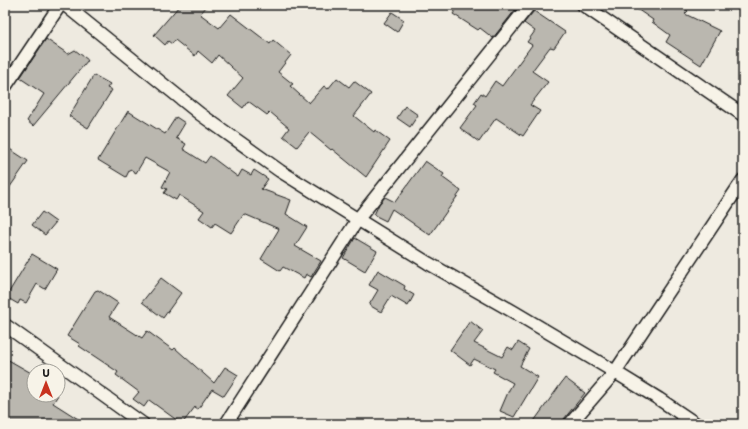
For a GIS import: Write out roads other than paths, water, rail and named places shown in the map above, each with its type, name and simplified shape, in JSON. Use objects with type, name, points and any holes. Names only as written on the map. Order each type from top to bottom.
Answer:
[{"type":"street","points":[[5,87],[60,5]]},
{"type":"street","points":[[65,5],[200,114],[280,171],[428,263],[615,372],[696,424]]},
{"type":"street","points":[[226,424],[358,219],[529,5]]},
{"type":"street","points":[[583,5],[743,115]]},
{"type":"street","points":[[570,424],[615,372],[743,180]]},
{"type":"street","points":[[5,325],[143,424]]}]
